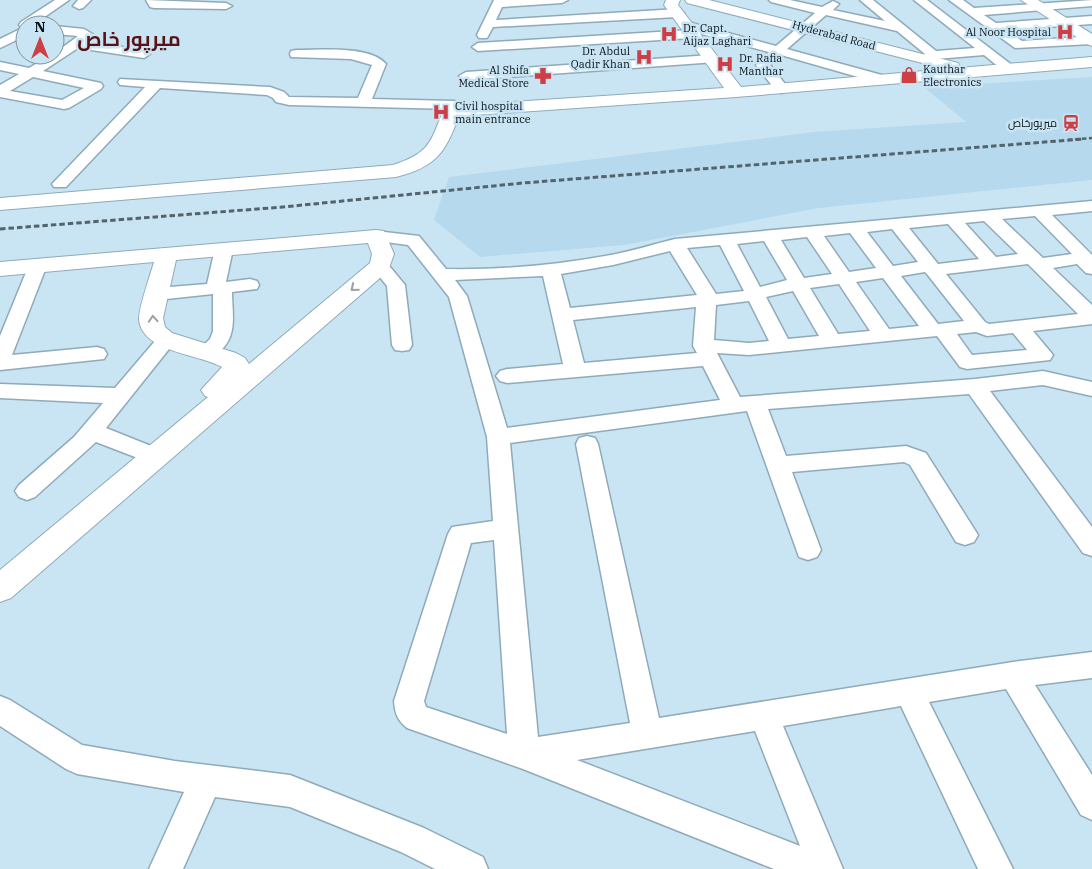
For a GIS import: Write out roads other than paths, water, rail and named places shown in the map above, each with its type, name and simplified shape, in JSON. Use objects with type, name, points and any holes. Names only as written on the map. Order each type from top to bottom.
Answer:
[{"type":"main road","name":"Hyderabad Road","points":[[692,0],[954,73]]},
{"type":"main road","points":[[1034,4],[1092,40]]},
{"type":"main road","name":"Hyderabad Road","points":[[681,15],[801,30],[929,57],[976,72]]},
{"type":"main road","points":[[681,15],[710,59],[736,92]]},
{"type":"main road","points":[[0,204],[396,171],[429,158],[436,150],[453,108],[782,89],[1092,62]]},
{"type":"main road","points":[[0,269],[376,236],[384,254],[380,266],[0,589]]},
{"type":"main road","points":[[0,572],[144,452],[234,372],[236,364],[228,359],[167,339],[154,330],[151,318],[167,253]]},
{"type":"street","points":[[42,15],[63,0]]},
{"type":"street","points":[[152,0],[154,5],[226,6]]},
{"type":"street","points":[[125,82],[270,92],[279,95],[281,99],[289,101],[453,108],[499,2],[562,0]]},
{"type":"street","points":[[775,0],[903,25]]},
{"type":"street","points":[[782,89],[763,65],[801,30],[838,0]]},
{"type":"street","points":[[866,0],[903,25],[929,57],[986,50]]},
{"type":"street","points":[[920,0],[932,17],[948,21],[984,20]]},
{"type":"street","points":[[955,0],[1020,45],[1092,40]]},
{"type":"street","points":[[932,17],[1034,4],[1092,3]]},
{"type":"street","points":[[488,24],[681,15],[778,51],[884,80]]},
{"type":"street","points":[[478,47],[681,15]]},
{"type":"street","points":[[995,28],[1092,20]]},
{"type":"street","points":[[948,21],[1010,69]]},
{"type":"street","points":[[8,24],[15,25]]},
{"type":"street","points":[[0,92],[33,73],[88,35],[65,31]]},
{"type":"street","points":[[0,44],[15,34]]},
{"type":"street","points":[[972,40],[1008,37]]},
{"type":"street","points":[[77,44],[144,54]]},
{"type":"street","points":[[296,54],[363,56],[376,61],[379,64],[378,71],[363,104]]},
{"type":"street","points":[[466,76],[710,59]]},
{"type":"street","points":[[0,66],[96,86],[64,105],[0,92]]},
{"type":"street","points":[[60,184],[156,84]]},
{"type":"street","points":[[440,274],[551,270],[613,260],[675,244],[1092,206]]},
{"type":"street","points":[[562,315],[756,294],[800,284],[888,272],[1035,261],[1088,264],[1084,256],[1038,210]]},
{"type":"street","points":[[988,215],[1092,317]]},
{"type":"street","points":[[952,218],[992,263]]},
{"type":"street","points":[[896,223],[978,326],[987,330],[1092,317]]},
{"type":"street","points":[[854,227],[888,272],[967,362],[1043,355],[1018,326]]},
{"type":"street","points":[[812,231],[884,336]]},
{"type":"street","points":[[769,235],[800,284],[832,341]]},
{"type":"street","points":[[376,236],[413,240],[458,296],[498,437],[524,754]]},
{"type":"street","points":[[726,239],[782,346]]},
{"type":"street","points":[[675,244],[708,295],[706,353],[744,404],[777,465],[808,550]]},
{"type":"street","points":[[206,352],[218,342],[223,331],[219,288],[224,249]]},
{"type":"street","points":[[0,358],[38,265]]},
{"type":"street","points":[[380,266],[396,284],[402,345]]},
{"type":"street","points":[[551,270],[575,370]]},
{"type":"street","points":[[157,294],[250,285]]},
{"type":"street","points":[[507,376],[575,370],[706,353],[978,326]]},
{"type":"street","points":[[27,491],[82,443],[167,339]]},
{"type":"street","points":[[0,363],[97,354]]},
{"type":"street","points":[[986,360],[1004,382]]},
{"type":"street","points":[[0,410],[8,391],[35,361]]},
{"type":"street","points":[[498,437],[744,404],[975,386],[1043,378],[1092,389]]},
{"type":"street","points":[[975,386],[1092,546]]},
{"type":"street","points":[[8,391],[121,396]]},
{"type":"street","points":[[91,431],[144,452]]},
{"type":"street","points":[[587,444],[647,734]]},
{"type":"street","points":[[777,465],[906,454],[913,456],[918,459],[965,535]]},
{"type":"street","points":[[506,529],[461,534],[409,702],[410,712],[417,718],[524,754],[816,869]]},
{"type":"street","points":[[524,754],[1013,675],[1092,665]]},
{"type":"street","points":[[1013,675],[1092,804]]},
{"type":"street","points":[[909,693],[996,869]]},
{"type":"street","points":[[0,710],[77,759],[206,780],[290,791],[412,840],[471,869]]},
{"type":"street","points":[[764,716],[826,869]]},
{"type":"street","points":[[166,869],[206,780]]},
{"type":"railway","points":[[1068,140],[1092,138]]},
{"type":"railway","points":[[0,229],[283,207],[523,183],[1083,139]]},
{"type":"place","name":"Al Noor Hospital","points":[[1065,32]]},
{"type":"place","name":"Dr. Capt. Aijaz Laghari","points":[[669,34]]},
{"type":"place","name":"Dr. Abdul Qadir Khan","points":[[644,57]]},
{"type":"place","name":"Dr. Rafia Manthar","points":[[725,64]]},
{"type":"place","name":"Kauthar Electronics","points":[[909,75]]},
{"type":"place","name":"Al Shifa Medical Store","points":[[543,76]]},
{"type":"place","name":"Civil hospital main entrance","points":[[441,112]]},
{"type":"place","name":"ميرپورخاص","points":[[1071,123]]},
{"type":"district","name":"میرپور خاص","points":[[129,38]]}]
